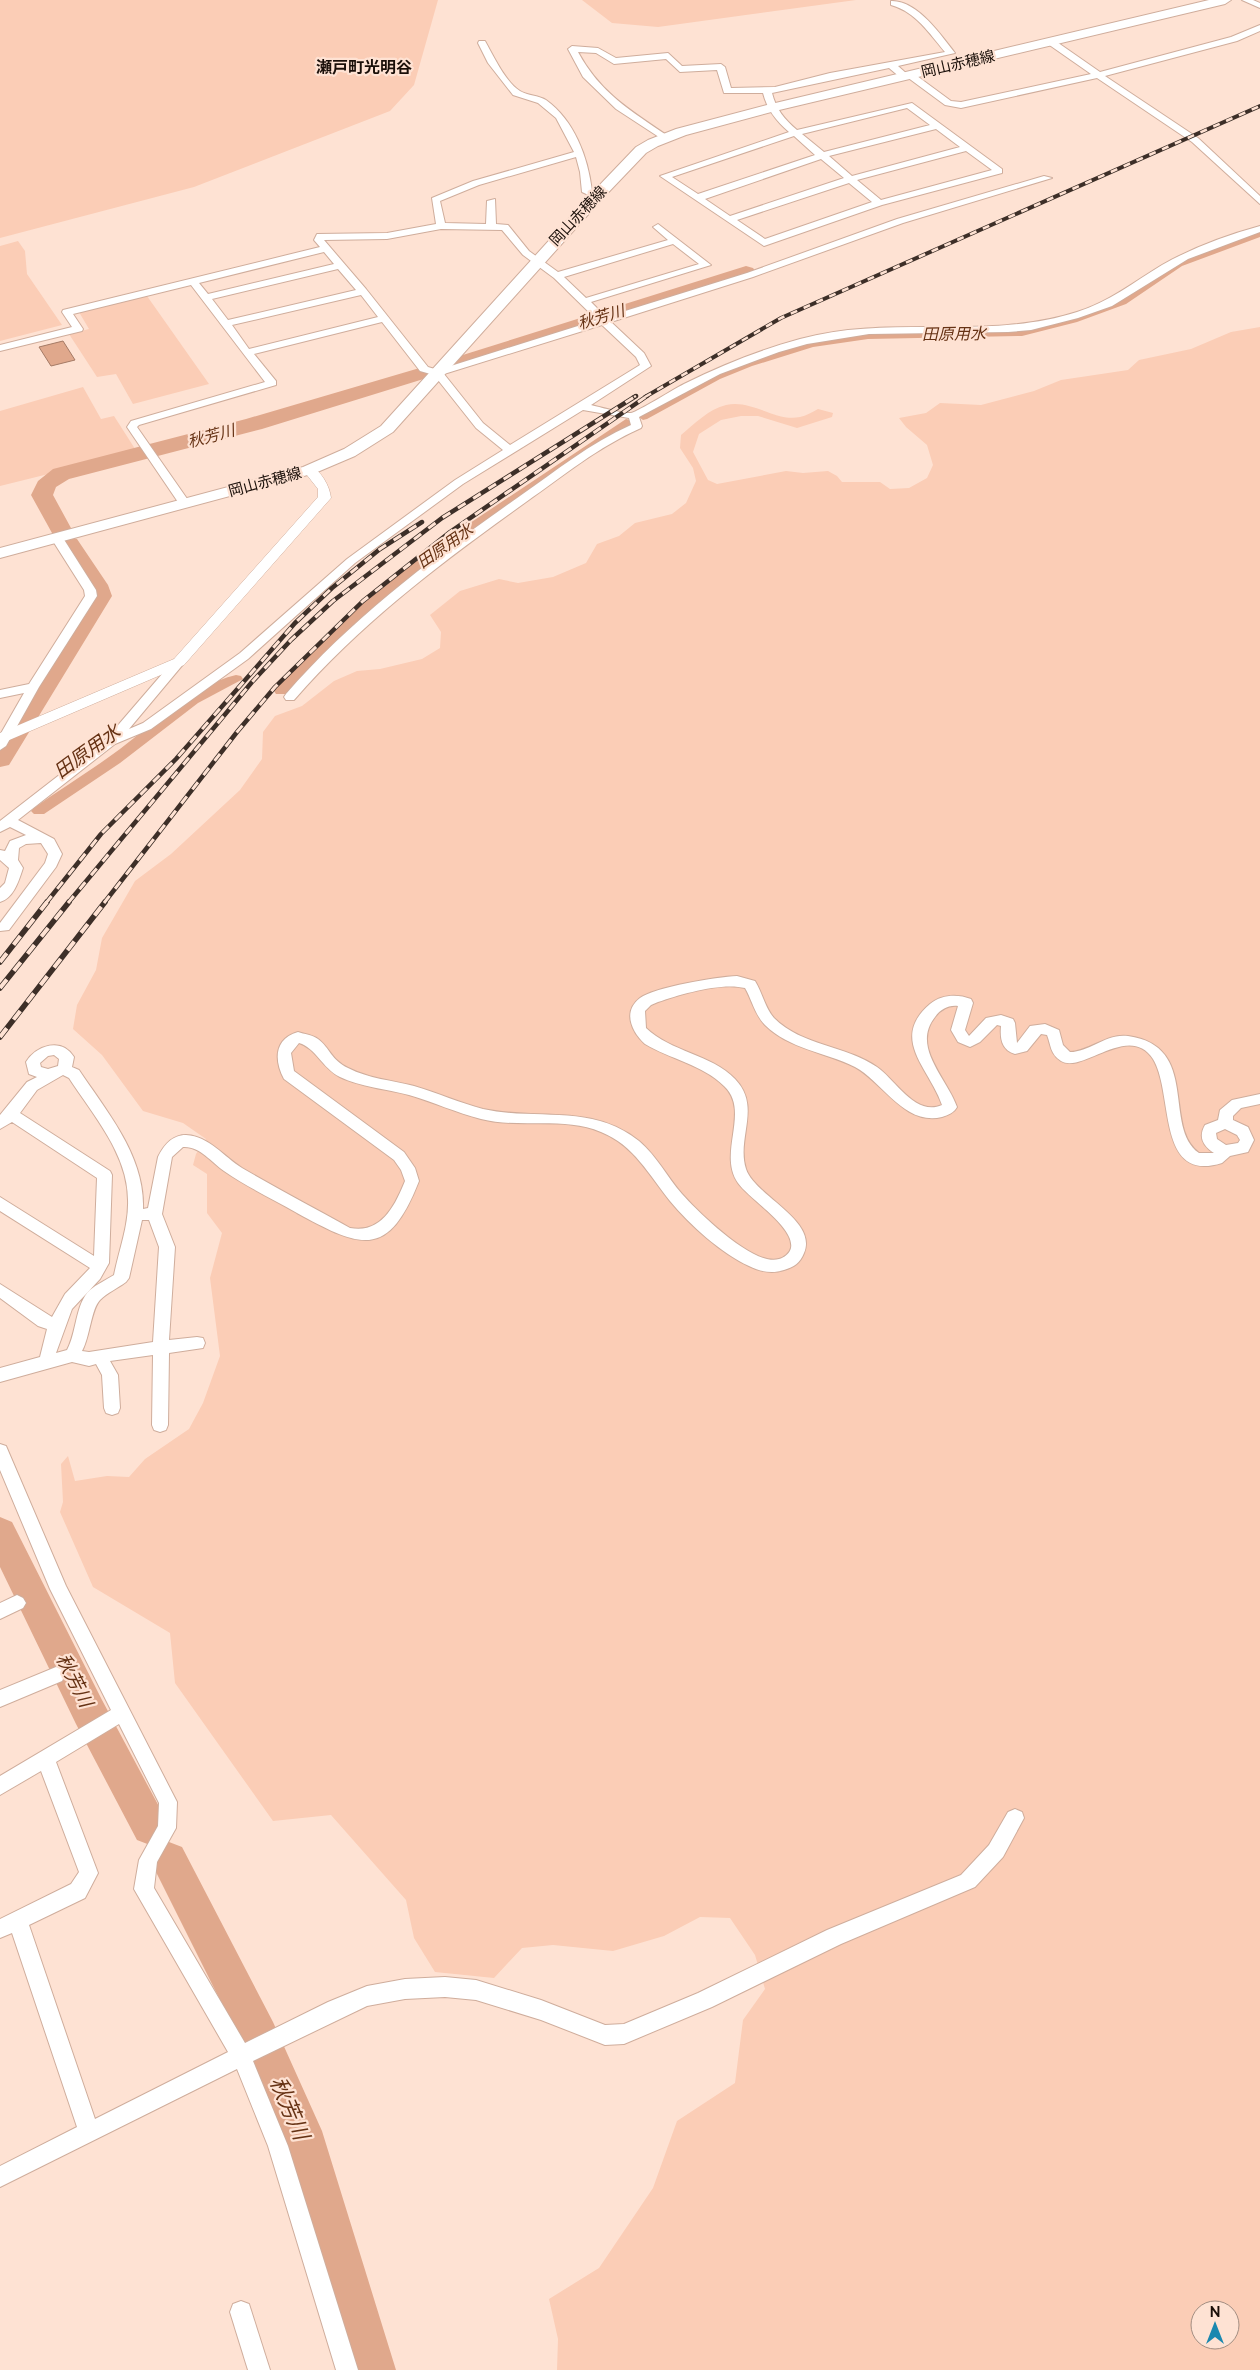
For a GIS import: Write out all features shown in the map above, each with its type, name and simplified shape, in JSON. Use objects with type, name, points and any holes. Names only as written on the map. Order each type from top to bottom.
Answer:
[{"type":"main road","name":"岡山赤穂線","points":[[0,553],[309,470],[354,452],[387,429],[538,260],[641,150],[665,138],[772,108],[1225,0]]},
{"type":"street","points":[[1246,0],[1260,6]]},
{"type":"street","points":[[665,138],[619,107],[586,76],[572,49],[598,51],[614,60],[668,56],[680,69],[721,66],[727,91],[767,92],[830,76],[951,53],[903,4],[894,3]]},
{"type":"street","points":[[891,65],[940,97],[954,105],[961,105],[1100,75],[1234,40],[1260,28]]},
{"type":"street","points":[[1051,42],[1168,124],[1195,140],[1260,201]]},
{"type":"street","points":[[482,43],[492,63],[516,93],[541,101],[560,116],[579,153],[585,172],[587,192],[598,196]]},
{"type":"street","points":[[767,92],[772,108],[782,122],[879,203]]},
{"type":"street","points":[[909,105],[999,171],[879,203],[764,243],[665,176],[795,133],[940,97]]},
{"type":"street","points":[[697,198],[823,155],[936,126]]},
{"type":"street","points":[[731,219],[851,179],[967,148]]},
{"type":"street","points":[[442,226],[435,200],[476,182],[579,153]]},
{"type":"street","points":[[111,740],[147,726],[244,656],[351,561],[459,482],[646,366],[640,355],[603,321],[585,302],[538,260],[526,253],[505,227],[442,226],[387,236],[320,236],[319,240],[328,248],[363,291],[424,369],[438,373],[603,321],[750,275],[900,221],[1047,178]]},
{"type":"street","points":[[491,227],[492,200]]},
{"type":"street","points":[[585,302],[706,265],[658,227]]},
{"type":"street","points":[[580,406],[632,416],[682,388],[746,358],[816,339],[869,331],[1013,329],[1053,322],[1088,312],[1107,304],[1190,254],[1260,229]]},
{"type":"street","points":[[557,276],[675,241]]},
{"type":"street","points":[[0,348],[78,329],[67,312],[328,248]]},
{"type":"street","points":[[205,298],[341,265]]},
{"type":"street","points":[[184,503],[132,427],[135,423],[272,383],[193,281]]},
{"type":"street","points":[[225,324],[363,291]]},
{"type":"street","points":[[247,353],[384,318]]},
{"type":"street","points":[[438,373],[482,430],[497,443],[510,450]]},
{"type":"street","points":[[290,697],[335,646],[390,596],[442,555],[566,469],[617,434],[636,426],[632,416]]},
{"type":"street","points":[[497,443],[542,429]]},
{"type":"street","points":[[1,926],[51,864],[55,854],[53,847],[45,840],[5,824],[111,740],[324,498],[324,488],[309,470]]},
{"type":"street","points":[[2,740],[91,596],[90,590],[56,538]]},
{"type":"street","points":[[2,740],[164,667],[180,662]]},
{"type":"street","points":[[0,694],[33,687]]},
{"type":"street","points":[[0,897],[11,884],[16,868],[6,857],[11,848],[20,841],[32,838],[45,840]]},
{"type":"street","points":[[160,1424],[161,1348],[166,1247],[154,1214],[165,1157],[169,1149],[177,1142],[186,1141],[207,1148],[233,1170],[347,1232],[364,1236],[376,1233],[389,1222],[405,1199],[412,1181],[408,1168],[399,1156],[289,1074],[284,1067],[283,1054],[289,1041],[298,1037],[313,1042],[323,1058],[350,1075],[502,1118],[580,1121],[616,1132],[637,1147],[677,1199],[744,1256],[760,1265],[775,1267],[788,1262],[797,1254],[799,1240],[790,1224],[752,1188],[740,1173],[738,1155],[742,1109],[738,1094],[725,1078],[652,1041],[641,1031],[636,1020],[639,1009],[646,1001],[735,981],[750,984],[756,994],[762,1012],[783,1032],[842,1055],[871,1070],[900,1099],[916,1108],[935,1112],[944,1112],[950,1107],[948,1097],[928,1070],[922,1053],[919,1031],[923,1021],[937,1005],[947,1001],[961,1000],[966,1003],[958,1024],[958,1032],[963,1039],[970,1042],[979,1038],[987,1024],[994,1020],[1002,1020],[1008,1023],[1009,1046],[1015,1049],[1022,1047],[1035,1030],[1046,1028],[1053,1030],[1056,1036],[1056,1047],[1066,1057],[1075,1058],[1087,1055],[1116,1042],[1126,1040],[1155,1052],[1163,1065],[1176,1130],[1184,1149],[1196,1160],[1217,1160],[1226,1151]]},
{"type":"street","points":[[32,1086],[34,1070],[32,1066],[35,1058],[50,1050],[61,1051],[67,1057],[57,1072],[32,1086],[6,1119],[105,1175],[101,1263],[95,1276],[70,1299],[56,1324],[47,1355],[48,1360]]},
{"type":"street","points":[[34,1070],[43,1075],[57,1072],[74,1074],[125,1155],[134,1188],[134,1215],[121,1278],[95,1295],[89,1304],[81,1339],[72,1355]]},
{"type":"street","points":[[1226,1123],[1225,1114],[1229,1109],[1260,1099]]},
{"type":"street","points":[[1226,1123],[1242,1130],[1247,1140],[1243,1148],[1226,1151],[1214,1146],[1208,1137],[1208,1133],[1214,1126],[1226,1123]]},
{"type":"street","points":[[0,1203],[90,1262],[101,1263]]},
{"type":"street","points":[[134,1215],[154,1214]]},
{"type":"street","points":[[0,1290],[44,1322],[56,1324]]},
{"type":"street","points":[[0,1375],[48,1360],[72,1355],[89,1359],[101,1358],[115,1353],[197,1343]]},
{"type":"street","points":[[101,1358],[110,1375],[112,1408]]},
{"type":"street","points":[[0,1450],[59,1589],[117,1716],[168,1802],[167,1828],[148,1860],[144,1889],[256,2050],[278,2146],[347,2370]]},
{"type":"street","points":[[0,1611],[17,1603]]},
{"type":"street","points":[[0,1699],[56,1674]]},
{"type":"street","points":[[0,1786],[117,1716]]},
{"type":"street","points":[[46,1759],[89,1873],[78,1891],[9,1925],[89,2132]]},
{"type":"street","points":[[0,2177],[335,2009],[368,1996],[405,1989],[445,1987],[476,1990],[541,2010],[605,2035],[624,2034],[705,2000],[834,1937],[968,1881],[996,1851],[1015,1818]]},
{"type":"street","points":[[241,2312],[259,2370]]},
{"type":"shaded area","points":[[0,0],[438,0],[414,85],[390,111],[194,187],[0,238]]},
{"type":"shaded area","points":[[582,0],[856,0],[658,27],[612,23]]},
{"type":"shaded area","points":[[18,241],[25,251],[27,274],[62,325],[0,341],[0,246]]},
{"type":"shaded area","points":[[147,296],[209,384],[133,404],[116,374],[97,377],[69,334],[89,329],[79,312]]},
{"type":"shaded area","points":[[1260,327],[1260,2370],[557,2370],[558,2339],[549,2299],[599,2268],[653,2188],[677,2121],[735,2083],[743,2020],[765,1989],[755,1955],[730,1918],[700,1917],[664,1936],[613,1951],[553,1945],[522,1948],[494,1978],[435,1972],[414,1938],[406,1900],[331,1815],[273,1821],[175,1683],[170,1633],[93,1587],[60,1512],[63,1502],[61,1464],[68,1456],[75,1481],[107,1476],[129,1477],[145,1459],[189,1429],[203,1403],[220,1356],[210,1278],[222,1233],[207,1213],[207,1174],[193,1165],[196,1154],[206,1139],[183,1123],[143,1111],[102,1055],[73,1029],[77,1005],[96,970],[102,938],[135,881],[171,854],[240,790],[262,759],[263,732],[275,716],[302,706],[334,681],[357,671],[380,669],[422,659],[440,648],[441,632],[430,615],[460,591],[499,579],[518,583],[553,577],[586,563],[597,544],[619,536],[635,523],[672,514],[686,503],[696,481],[693,468],[680,448],[681,435],[702,417],[720,407],[736,404],[754,407],[772,414],[791,418],[807,415],[818,409],[833,413],[832,417],[797,428],[758,416],[741,416],[721,420],[699,434],[693,452],[708,480],[717,484],[786,471],[803,473],[828,471],[837,476],[842,482],[880,482],[890,489],[909,488],[927,478],[933,465],[927,445],[906,427],[899,418],[926,413],[940,403],[981,405],[1034,391],[1061,380],[1128,370],[1139,360],[1191,349],[1231,332]]},
{"type":"shaded area","points":[[63,341],[75,360],[51,366],[39,347]]},
{"type":"shaded area","points":[[83,387],[101,419],[114,416],[137,452],[0,486],[0,411]]},
{"type":"waterway","name":"田原用水","points":[[643,416],[716,376],[748,363],[811,344],[868,335],[1022,332],[1073,320],[1122,302],[1178,264],[1260,233]]},
{"type":"waterway","name":"秋芳川","points":[[457,363],[746,272]]},
{"type":"waterway","name":"秋芳川","points":[[60,528],[42,492],[51,480],[61,474],[254,424],[423,373]]},
{"type":"waterway","name":"田原用水","points":[[281,691],[329,641],[371,602],[421,562],[626,423]]},
{"type":"waterway","name":"秋芳川","points":[[0,759],[100,596],[96,585],[69,544]]},
{"type":"waterway","name":"田原用水","points":[[39,811],[114,760],[193,700],[222,684],[236,679]]},
{"type":"waterway","name":"秋芳川","points":[[0,1532],[89,1712],[150,1827]]},
{"type":"waterway","name":"秋芳川","points":[[169,1860],[259,2036],[302,2131],[374,2370]]},
{"type":"railway","points":[[645,397],[781,318],[1260,106]]},
{"type":"railway","points":[[68,903],[252,682],[291,640],[333,601],[442,518],[636,396],[634,397]]},
{"type":"railway","points":[[104,903],[237,732],[275,687],[363,601],[450,532],[647,396]]},
{"type":"railway","points":[[46,903],[101,834],[176,759],[295,623],[332,588],[380,549],[422,522]]},
{"type":"railway","points":[[0,962],[47,902]]},
{"type":"railway","points":[[0,988],[69,902]]},
{"type":"railway","points":[[0,1037],[105,902]]},
{"type":"district","name":"瀬戸町光明谷","points":[[364,67]]}]
